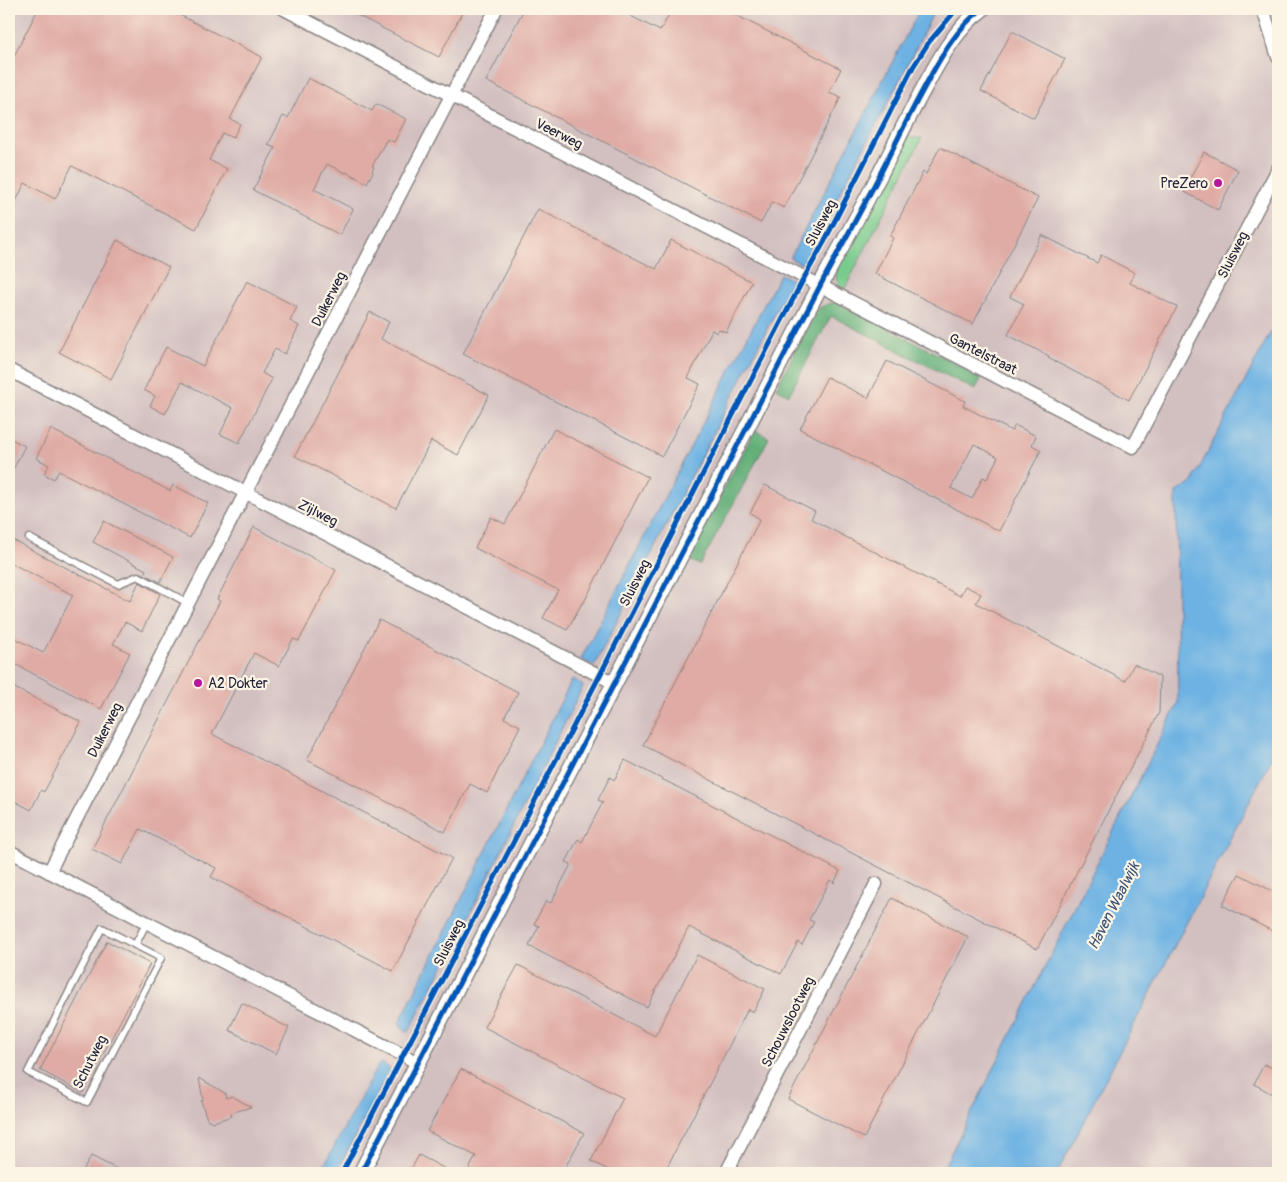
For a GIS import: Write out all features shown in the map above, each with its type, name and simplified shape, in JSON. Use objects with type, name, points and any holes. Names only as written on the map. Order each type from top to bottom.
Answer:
[{"type":"street","name":"Veerweg","points":[[284,9],[820,286]]},
{"type":"street","name":"Duikerweg","points":[[49,872],[496,9]]},
{"type":"street","name":"Sluisweg","points":[[361,1173],[908,118],[937,64],[958,32],[982,9]]},
{"type":"street","points":[[1263,9],[1278,57]]},
{"type":"street","name":"Sluisweg","points":[[1133,447],[1278,169]]},
{"type":"street","name":"Gantelstraat","points":[[820,286],[1133,447]]},
{"type":"street","name":"Zijlweg","points":[[9,370],[614,683]]},
{"type":"street","points":[[9,851],[418,1063]]},
{"type":"street","name":"Schouwslootweg","points":[[726,1173],[876,884]]},
{"type":"lane","points":[[29,538],[118,584],[138,576],[188,603]]},
{"type":"lane","points":[[136,945],[147,922]]},
{"type":"lane","name":"Schutweg","points":[[102,928],[136,945],[161,958],[86,1102],[28,1072],[102,928]]},
{"type":"shaded area","points":[[9,9],[1278,9],[1278,1173],[9,1173]]},
{"type":"green space","points":[[905,138],[922,138],[844,290],[837,282],[837,270]]},
{"type":"green space","points":[[830,303],[844,306],[982,377],[975,390],[831,316],[789,395],[776,388],[814,314],[819,308]]},
{"type":"green space","points":[[755,430],[769,438],[700,565],[687,559]]},
{"type":"water","points":[[920,9],[935,9],[902,76],[802,264],[790,258]]},
{"type":"water","points":[[780,274],[792,280],[594,666],[581,659]]},
{"type":"water","name":"Haven Waalwijk","points":[[1278,318],[1278,750],[1275,752],[1057,1173],[941,1173],[1178,703],[1176,492],[1191,484]]},
{"type":"water","points":[[573,678],[583,686],[409,1032],[403,1029],[399,1023]]},
{"type":"water","points":[[382,1063],[390,1069],[336,1173],[320,1173],[378,1065]]},
{"type":"building","points":[[38,9],[168,9],[262,57],[230,119],[240,124],[233,138],[222,133],[209,160],[227,169],[196,229],[72,166],[55,199],[25,183],[9,215],[9,66]]},
{"type":"building","points":[[345,9],[464,9],[439,57]]},
{"type":"building","points":[[524,9],[617,9],[660,31],[672,9],[724,9],[841,69],[829,92],[841,97],[784,208],[772,202],[761,223],[486,81]]},
{"type":"building","points":[[1012,31],[1065,59],[1034,118],[981,91]]},
{"type":"building","points":[[308,78],[372,111],[376,104],[406,119],[394,142],[387,139],[372,166],[374,167],[373,172],[367,183],[327,164],[314,189],[353,209],[340,235],[253,190],[275,148],[268,145],[283,116],[288,118]]},
{"type":"building","points":[[940,147],[1038,198],[973,324],[875,274],[893,238],[890,236],[923,172],[926,174]]},
{"type":"building","points":[[1204,152],[1238,170],[1218,210],[1183,191]]},
{"type":"building","points":[[538,209],[656,269],[671,240],[752,282],[726,332],[719,329],[717,333],[712,330],[688,378],[700,384],[662,456],[463,354]]},
{"type":"building","points":[[1042,235],[1097,263],[1101,255],[1135,273],[1130,283],[1177,307],[1129,400],[1008,335],[1024,304],[1010,297]]},
{"type":"building","points":[[117,240],[169,267],[111,379],[59,352]]},
{"type":"building","points":[[247,281],[297,307],[290,321],[299,326],[285,354],[275,349],[262,373],[272,379],[239,443],[220,434],[233,408],[182,382],[165,414],[150,406],[155,396],[144,390],[166,347],[203,366]]},
{"type":"building","points":[[370,312],[389,322],[381,339],[489,395],[458,455],[431,441],[396,508],[295,456]]},
{"type":"building","points":[[887,361],[965,401],[963,406],[1012,431],[1015,425],[1036,436],[1032,445],[1041,450],[999,531],[800,429],[827,377],[868,398]],"holes":[[[974,444],[998,457],[987,479],[983,477],[972,499],[951,488]]]},
{"type":"building","points":[[51,429],[170,491],[173,485],[208,503],[190,538],[59,471],[54,479],[44,474],[49,465],[36,458]]},
{"type":"building","points":[[554,429],[648,477],[583,604],[567,630],[543,618],[558,590],[475,548],[491,517],[505,524]]},
{"type":"building","points":[[9,438],[25,446],[9,477]]},
{"type":"building","points":[[765,485],[815,511],[811,519],[960,596],[965,586],[981,594],[976,603],[1125,681],[1134,664],[1160,677],[1159,713],[1037,949],[643,745],[760,519],[750,513]]},
{"type":"building","points":[[104,521],[173,557],[160,582],[144,574],[146,570],[93,542]]},
{"type":"building","points":[[254,527],[336,570],[299,641],[293,639],[279,666],[254,653],[212,734],[452,858],[393,971],[211,877],[216,868],[140,829],[122,864],[92,849],[220,601],[217,599]]},
{"type":"building","points":[[9,538],[130,601],[139,582],[160,594],[142,631],[125,622],[113,644],[130,653],[101,709],[9,661],[9,635],[43,653],[73,595],[9,562]]},
{"type":"building","points":[[379,620],[518,692],[504,718],[520,726],[487,793],[470,784],[445,832],[307,760]]},
{"type":"building","points":[[9,685],[81,722],[44,792],[41,790],[31,810],[9,798]]},
{"type":"building","points":[[625,760],[840,871],[834,883],[830,880],[809,920],[814,922],[802,945],[798,942],[781,974],[689,927],[647,1007],[529,946],[539,926],[534,924],[546,901],[551,903],[571,864],[566,862],[578,839],[582,842],[603,802],[598,800],[610,777],[614,780]]},
{"type":"building","points":[[1239,874],[1278,894],[1278,934],[1222,905]]},
{"type":"building","points":[[892,898],[968,937],[864,1138],[788,1099]]},
{"type":"building","points":[[107,941],[150,964],[83,1093],[40,1070]]},
{"type":"building","points":[[697,955],[765,989],[753,1012],[748,1009],[664,1173],[614,1173],[591,1161],[623,1098],[484,1027],[518,965],[655,1036]]},
{"type":"building","points":[[242,1003],[289,1028],[276,1054],[229,1030]]},
{"type":"building","points":[[1264,1064],[1278,1071],[1278,1082],[1272,1094],[1254,1084]]},
{"type":"building","points":[[461,1069],[584,1133],[562,1173],[467,1173],[476,1156],[427,1131]]},
{"type":"building","points":[[199,1078],[225,1093],[226,1098],[232,1096],[251,1107],[231,1113],[232,1116],[213,1122],[207,1119],[201,1101],[203,1100]]},
{"type":"building","points":[[419,1155],[453,1173],[409,1173]]},
{"type":"building","points":[[91,1156],[125,1173],[82,1173]]},
{"type":"cycle path","points":[[342,1173],[913,67],[929,42],[957,9]]},
{"type":"cycle path","points":[[361,1173],[918,99],[956,35],[982,9]]},
{"type":"place","name":"PreZero","points":[[1218,183]]},
{"type":"place","name":"A2 Dokter","points":[[198,683]]}]
